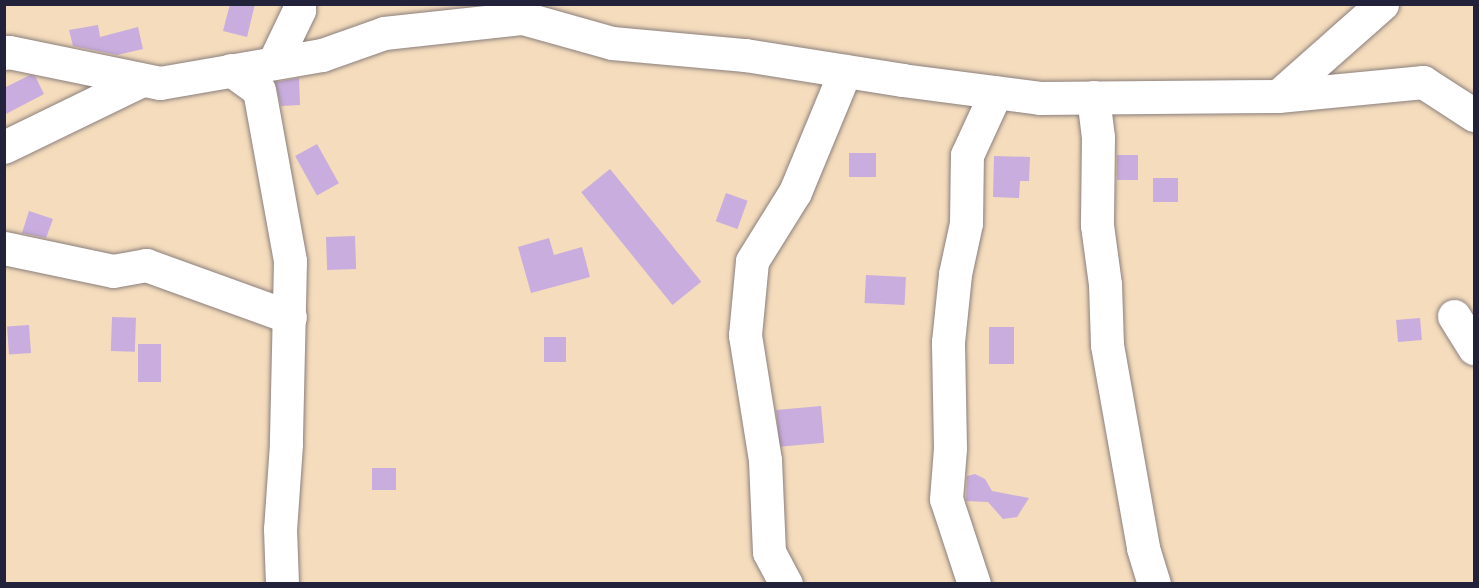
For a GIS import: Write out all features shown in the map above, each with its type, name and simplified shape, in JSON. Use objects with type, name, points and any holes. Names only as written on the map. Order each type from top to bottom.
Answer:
[{"type":"street","points":[[274,62],[299,10],[299,4]]},
{"type":"street","points":[[1278,96],[1382,4]]},
{"type":"street","points":[[4,53],[9,52],[160,83],[322,54],[384,33],[523,18],[612,43],[745,54],[845,71],[1040,98],[1278,96],[1423,82],[1474,115]]},
{"type":"street","points":[[231,70],[260,90],[290,261],[290,317],[280,529],[282,584]]},
{"type":"street","points":[[786,584],[769,552],[765,460],[745,335],[752,261],[795,192],[845,71]]},
{"type":"street","points":[[4,147],[142,80]]},
{"type":"street","points":[[974,584],[946,499],[950,448],[948,342],[955,274],[966,223],[967,155],[996,92]]},
{"type":"street","points":[[1093,97],[1098,137],[1097,225],[1105,284],[1107,345],[1143,548],[1154,584]]},
{"type":"street","points":[[4,248],[113,271],[146,265],[290,317]]},
{"type":"street","points":[[1454,316],[1474,348]]},
{"type":"building","points":[[230,4],[255,4],[247,37],[223,31]]},
{"type":"building","points":[[98,25],[100,37],[138,27],[143,49],[117,55],[73,46],[69,30]]},
{"type":"building","points":[[30,75],[35,76],[44,94],[4,115],[4,88]]},
{"type":"building","points":[[299,78],[300,105],[281,106],[275,82]]},
{"type":"building","points":[[317,144],[339,183],[317,195],[295,156]]},
{"type":"building","points":[[849,153],[876,153],[876,177],[849,177]]},
{"type":"building","points":[[1117,155],[1138,155],[1138,180],[1117,180]]},
{"type":"building","points":[[994,156],[1030,157],[1029,181],[1020,181],[1019,198],[993,197]]},
{"type":"building","points":[[610,169],[701,282],[672,305],[581,192]]},
{"type":"building","points":[[1153,178],[1178,178],[1178,202],[1153,202]]},
{"type":"building","points":[[726,193],[748,201],[737,229],[716,221]]},
{"type":"building","points":[[29,211],[53,219],[46,238],[22,233]]},
{"type":"building","points":[[355,236],[356,269],[327,270],[326,237]]},
{"type":"building","points":[[549,238],[554,255],[582,247],[590,277],[531,293],[518,247]]},
{"type":"building","points":[[866,275],[906,277],[904,305],[865,303]]},
{"type":"building","points":[[112,317],[136,318],[135,352],[111,351]]},
{"type":"building","points":[[1420,318],[1422,340],[1398,342],[1396,320]]},
{"type":"building","points":[[29,325],[31,353],[9,354],[7,327]]},
{"type":"building","points":[[989,327],[1014,327],[1014,364],[989,364]]},
{"type":"building","points":[[544,337],[566,337],[566,362],[544,362]]},
{"type":"building","points":[[138,344],[161,344],[161,382],[138,382]]},
{"type":"building","points":[[821,406],[824,443],[779,447],[776,410]]},
{"type":"building","points":[[372,468],[396,468],[396,490],[372,490]]},
{"type":"building","points":[[975,474],[985,479],[992,491],[1029,498],[1017,517],[1003,519],[988,502],[966,501],[967,476]]}]
